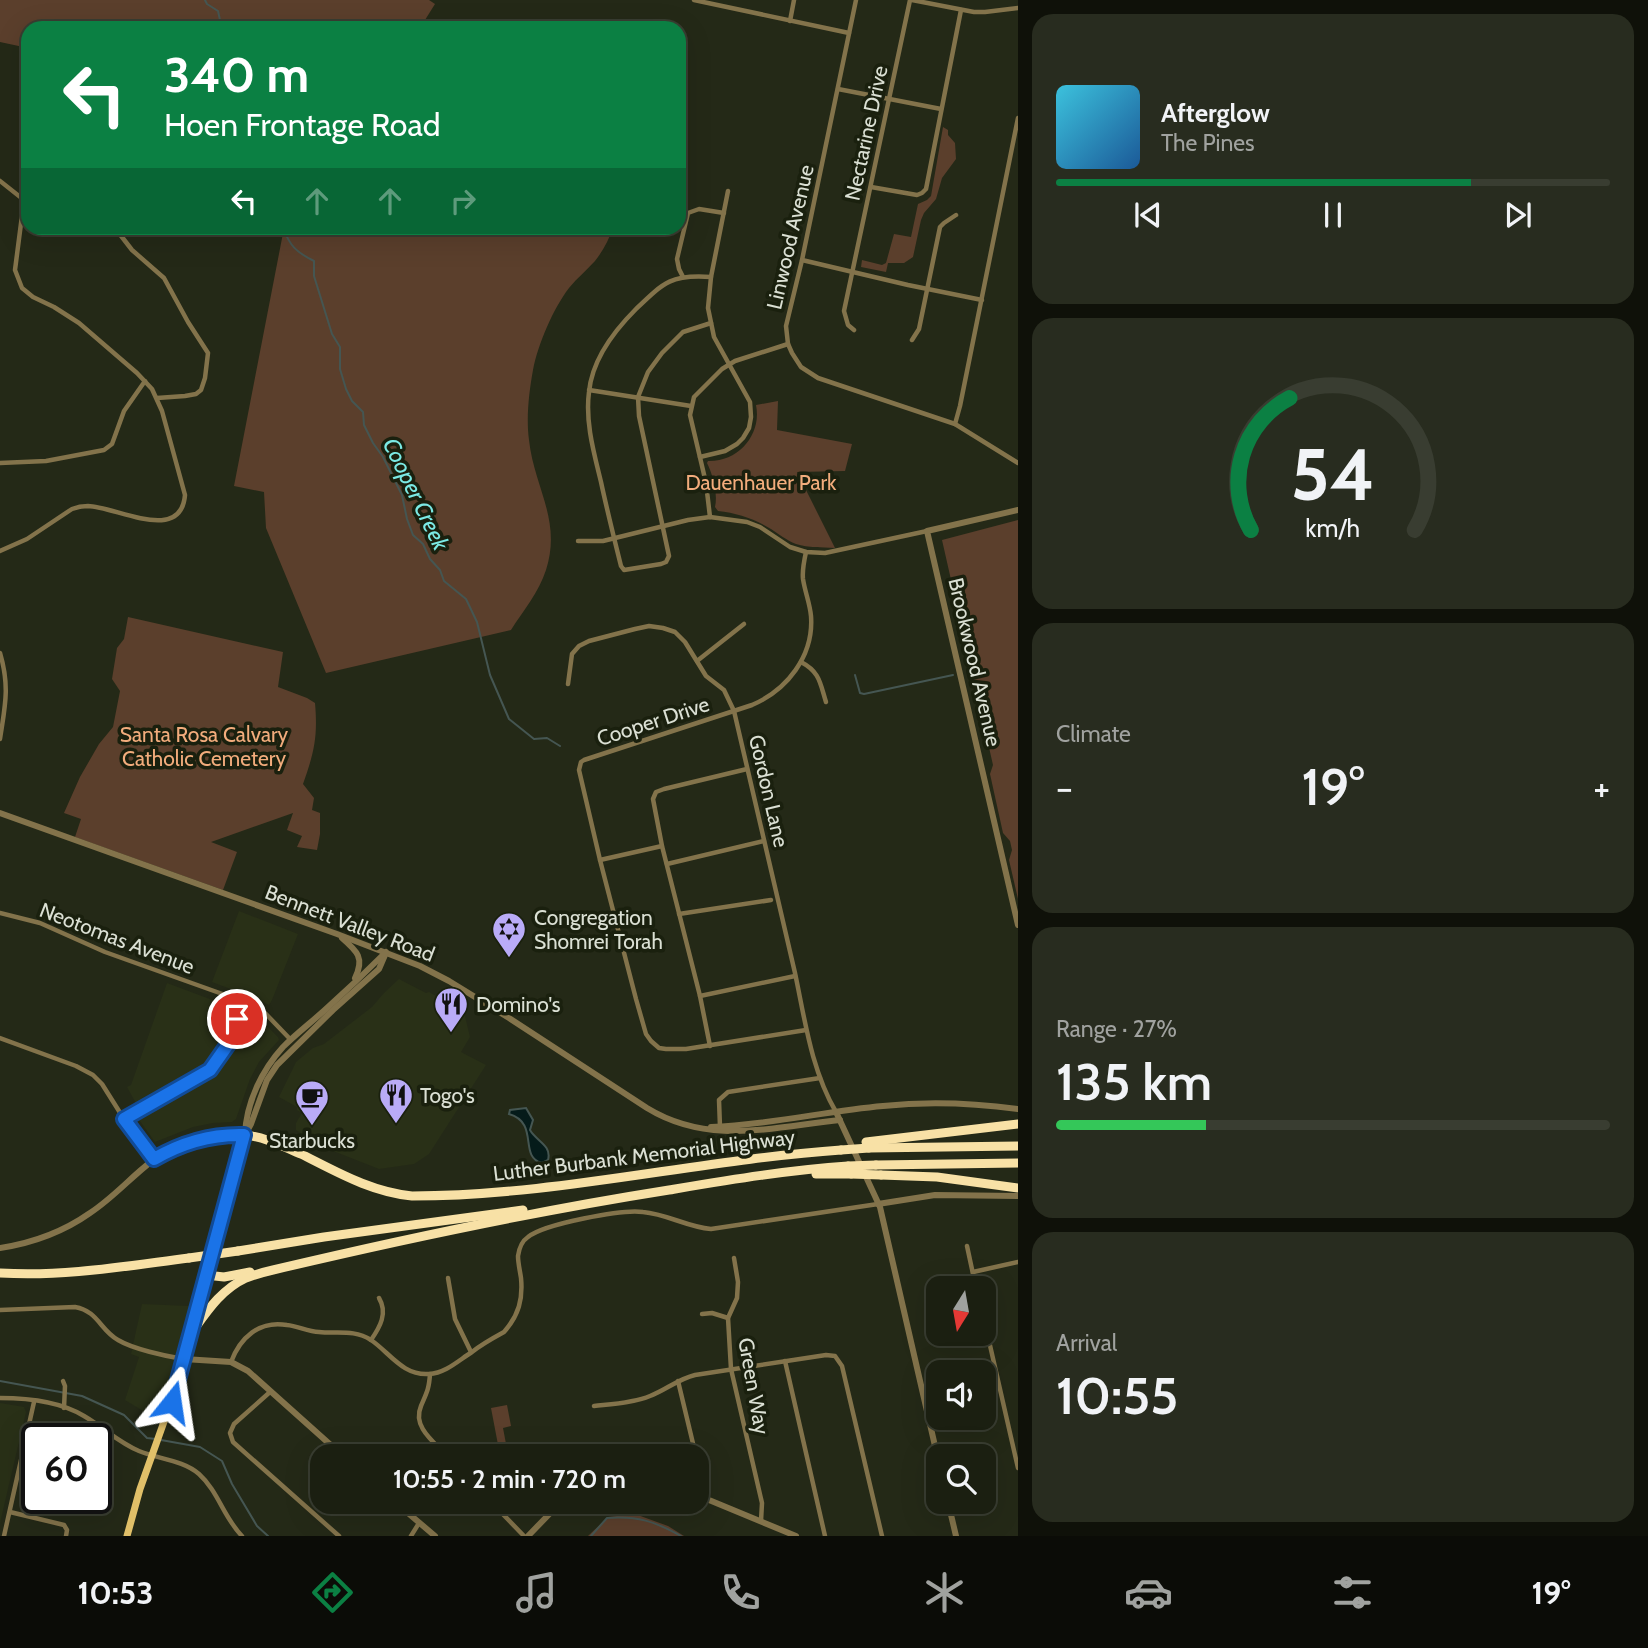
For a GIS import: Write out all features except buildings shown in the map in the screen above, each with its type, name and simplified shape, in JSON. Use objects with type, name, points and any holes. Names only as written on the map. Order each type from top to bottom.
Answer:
[{"type":"highway","points":[[867,1145],[1018,1124]]},
{"type":"highway","name":"Luther Burbank Memorial Highway","points":[[244,1135],[278,1144],[372,1188],[412,1196],[561,1186],[839,1147],[1018,1146]]},
{"type":"highway","name":"Luther Burbank Memorial Highway","points":[[618,1198],[812,1169],[850,1170],[876,1165],[1018,1163]]},
{"type":"highway","points":[[850,1170],[881,1175],[937,1177],[1018,1188]]},
{"type":"highway","points":[[0,1273],[70,1273],[618,1198]]},
{"type":"highway","points":[[190,1335],[225,1291],[247,1278],[454,1228],[618,1198]]},
{"type":"highway","points":[[206,1275],[226,1277],[273,1270]]},
{"type":"main road","points":[[127,1536],[184,1359],[244,1135]]},
{"type":"street","points":[[694,0],[849,33]]},
{"type":"street","points":[[790,21],[794,0]]},
{"type":"street","name":"Linwood Avenue","points":[[788,344],[786,326],[856,0]]},
{"type":"street","points":[[911,0],[985,12],[1018,8]]},
{"type":"street","name":"Nectarine Drive","points":[[854,330],[848,325],[844,311],[911,0]]},
{"type":"street","points":[[871,187],[917,195],[926,189],[961,10]]},
{"type":"street","points":[[838,89],[941,110]]},
{"type":"street","points":[[955,424],[961,406],[1018,118]]},
{"type":"street","points":[[0,181],[21,197]]},
{"type":"street","points":[[700,457],[725,451],[743,438],[751,417],[750,402],[714,337],[708,308],[729,191]]},
{"type":"street","points":[[686,221],[688,213],[699,209],[724,213]]},
{"type":"street","points":[[912,340],[919,329],[940,227],[956,215]]},
{"type":"street","points":[[0,551],[15,546],[80,506],[98,507],[165,522],[179,513],[185,502],[184,486],[152,389],[79,323],[22,288],[15,270],[21,232]]},
{"type":"street","points":[[120,235],[132,250],[164,278],[208,353],[201,390],[185,396],[157,398]]},
{"type":"street","points":[[683,235],[677,259],[683,277]]},
{"type":"street","points":[[802,260],[982,300]]},
{"type":"street","points":[[711,323],[683,332],[662,352],[648,372],[638,397],[639,416],[668,556],[666,562],[661,564],[624,570],[592,446],[589,390],[598,360],[626,319],[663,285],[683,277],[712,277]]},
{"type":"street","points":[[710,517],[706,483],[690,415],[694,397],[735,360],[788,344],[801,367],[818,378],[955,424],[1018,463]]},
{"type":"street","points":[[0,463],[46,461],[104,450],[112,444],[124,411],[145,381]]},
{"type":"street","points":[[589,390],[691,406]]},
{"type":"street","points":[[578,541],[594,542],[710,517],[747,522],[760,527],[790,547],[806,552],[825,553],[1018,510]]},
{"type":"street","name":"Brookwood Avenue","points":[[927,531],[1018,925]]},
{"type":"street","name":"Cooper Drive","points":[[806,552],[803,575],[811,615],[807,646],[795,673],[780,689],[766,699],[734,711],[581,762],[579,770],[646,1034],[656,1046],[666,1049],[710,1046],[806,1030]]},
{"type":"street","points":[[696,661],[744,624]]},
{"type":"street","name":"Gordon Lane","points":[[568,684],[572,654],[579,646],[589,640],[649,626],[675,632],[685,642],[706,676],[724,690],[734,711],[806,1030],[820,1079],[836,1112]]},
{"type":"street","points":[[0,653],[7,687],[0,739]]},
{"type":"street","points":[[801,662],[818,675],[826,702]]},
{"type":"street","points":[[710,1046],[653,803],[656,792],[664,789],[747,769]]},
{"type":"street","name":"Bennett Valley Road","points":[[0,813],[420,966],[509,1018],[658,1115],[682,1124],[716,1132],[840,1120]]},
{"type":"street","points":[[667,864],[764,841]]},
{"type":"street","points":[[600,860],[662,846]]},
{"type":"street","points":[[679,914],[771,900]]},
{"type":"street","name":"Neotomas Avenue","points":[[0,913],[40,923],[105,952],[242,1001],[265,1013],[291,1040]]},
{"type":"street","points":[[337,934],[355,949],[358,956],[358,971],[351,985]]},
{"type":"street","points":[[244,1135],[250,1107],[262,1077],[273,1060],[386,952]]},
{"type":"street","points":[[244,1135],[251,1124],[267,1080],[277,1065],[379,969],[386,952]]},
{"type":"street","points":[[700,996],[795,976]]},
{"type":"street","points":[[124,1119],[210,1070],[229,1043],[242,1001]]},
{"type":"street","points":[[0,1038],[93,1075],[154,1159]]},
{"type":"street","points":[[720,1127],[719,1100],[728,1092],[820,1079]]},
{"type":"street","name":"Bennett Valley Road","points":[[703,1129],[923,1103],[1018,1109]]},
{"type":"street","points":[[836,1112],[878,1204],[934,1444]]},
{"type":"street","points":[[0,1248],[37,1240],[76,1222],[102,1204],[154,1159],[174,1148],[195,1140],[222,1135],[244,1135]]},
{"type":"street","points":[[231,1362],[237,1347],[250,1333],[268,1325],[286,1324],[316,1332],[354,1332],[371,1340],[398,1364],[415,1372],[430,1374],[450,1367],[504,1332],[514,1318],[522,1297],[518,1256],[524,1240],[530,1235],[578,1220],[637,1211],[701,1228],[722,1228],[935,1195],[1018,1196]]},
{"type":"street","points":[[967,1246],[974,1276]]},
{"type":"street","name":"Green Way","points":[[734,1258],[738,1282],[737,1298],[728,1318],[731,1369],[762,1503],[761,1521]]},
{"type":"street","points":[[973,1272],[1018,1262]]},
{"type":"street","points":[[448,1278],[455,1319],[471,1352]]},
{"type":"street","points":[[371,1340],[380,1327],[383,1314],[379,1298]]},
{"type":"street","points":[[0,1310],[85,1308],[118,1340],[184,1359],[231,1362],[248,1371],[329,1444]]},
{"type":"street","points":[[702,1314],[712,1313],[728,1318]]},
{"type":"street","points":[[990,1346],[1018,1468]]},
{"type":"street","points":[[594,1406],[643,1399],[695,1375],[826,1355],[835,1356],[842,1366],[882,1536]]},
{"type":"street","points":[[785,1362],[825,1536]]},
{"type":"street","points":[[430,1374],[428,1394],[421,1406],[419,1419],[420,1426],[436,1444]]},
{"type":"street","points":[[678,1381],[693,1444]]},
{"type":"street","points":[[64,1383],[64,1408]]},
{"type":"street","points":[[270,1392],[234,1424],[230,1433],[233,1442],[339,1536]]},
{"type":"street","points":[[0,1398],[64,1408],[95,1423]]},
{"type":"street","points":[[4,1536],[34,1402]]},
{"type":"street","points":[[112,1434],[132,1448],[184,1466],[198,1474],[208,1484],[242,1536]]},
{"type":"street","points":[[709,1500],[761,1521],[776,1531],[796,1536]]},
{"type":"street","points":[[10,1512],[64,1525],[66,1536]]},
{"type":"street","points":[[409,1514],[435,1536]]},
{"type":"street","points":[[503,1514],[526,1536],[549,1514]]},
{"type":"street","points":[[951,1514],[956,1536]]},
{"type":"street","points":[[411,1536],[419,1522]]},
{"type":"shaded area","points":[[239,911],[298,934],[269,1005],[212,982]]},
{"type":"shaded area","points":[[399,979],[464,1012],[470,1037],[461,1052],[486,1065],[429,1154],[414,1164],[379,1169],[323,1147],[296,1130],[296,1123],[302,1113],[279,1097],[296,1062],[372,1007]]},
{"type":"shaded area","points":[[167,983],[231,1007],[233,1012],[220,1046],[205,1068],[137,1105],[127,1087],[131,1085]]},
{"type":"shaded area","points":[[248,1012],[264,1023],[279,1040],[259,1062],[236,1119],[232,1122],[193,1127],[155,1142],[137,1117],[207,1081],[217,1073],[233,1046],[243,1014]]},
{"type":"shaded area","points":[[142,1304],[189,1306],[158,1420],[125,1400],[139,1357],[131,1354]]},
{"type":"shaded area","points":[[0,1403],[24,1407],[26,1412],[23,1423],[21,1423],[21,1433],[0,1523]]},
{"type":"green space","points":[[0,0],[429,0],[435,4],[424,21],[21,21],[21,46],[0,42]]},
{"type":"green space","points":[[943,127],[948,130],[948,135],[955,143],[956,159],[942,178],[936,199],[924,213],[913,257],[904,263],[888,263],[886,272],[861,267],[862,260],[882,265],[886,263],[894,234],[911,237],[918,204],[931,196]]},
{"type":"green space","points":[[283,235],[610,235],[598,257],[569,288],[557,306],[535,360],[529,396],[528,432],[549,519],[550,552],[539,586],[511,630],[326,673],[266,528],[264,492],[234,486]]},
{"type":"green space","name":"Dauenhauer Park","points":[[778,401],[777,430],[852,444],[845,471],[797,472],[835,548],[796,544],[759,522],[718,511],[715,507],[715,491],[708,461],[729,457],[738,451],[752,436],[757,416],[756,405]]},
{"type":"green space","points":[[1018,520],[1018,899],[1009,860],[1012,850],[1010,841],[1003,833],[990,774],[993,765],[942,540]]},
{"type":"green space","name":"Santa Rosa Calvary Catholic Cemetery","points":[[128,617],[283,652],[278,687],[315,703],[314,745],[303,784],[314,798],[312,810],[320,813],[317,850],[297,847],[302,836],[287,830],[293,813],[211,842],[237,852],[223,890],[75,837],[81,819],[64,813],[80,777],[99,744],[113,727],[120,691],[112,679],[117,648],[124,639]]},
{"type":"green space","points":[[507,1405],[511,1426],[503,1428],[506,1444],[498,1444],[491,1408]]},
{"type":"green space","points":[[635,1514],[668,1526],[684,1536],[588,1536],[608,1517]]},
{"type":"water","points":[[526,1108],[533,1120],[530,1130],[548,1151],[548,1160],[542,1163],[535,1160],[531,1154],[524,1125],[509,1114],[510,1110]]},
{"type":"waterway","name":"Cooper Creek","points":[[205,0],[218,11],[222,21]]},
{"type":"waterway","name":"Cooper Creek","points":[[286,235],[294,248],[314,261],[314,276],[332,334],[340,347],[340,369],[346,389],[352,401],[363,412],[364,425],[402,495],[413,535],[423,544],[444,581],[466,599],[477,622],[490,675],[509,719],[534,739],[547,738],[560,746]]},
{"type":"waterway","points":[[855,675],[860,693],[864,694],[953,675]]},
{"type":"waterway","points":[[0,1381],[82,1396],[124,1415],[147,1438],[156,1439]]},
{"type":"waterway","points":[[161,1440],[200,1447],[222,1461],[257,1526],[268,1536]]},
{"type":"waterway","points":[[591,1536],[607,1518],[646,1521],[681,1536]]},
{"type":"place","name":"Congregation Shomrei Torah","points":[[509,959]]},
{"type":"place","name":"Domino's","points":[[451,1034]]},
{"type":"place","name":"Togo's","points":[[396,1125]]},
{"type":"place","name":"Starbucks","points":[[312,1127]]},
{"type":"route","points":[[172,1402],[244,1135],[222,1135],[195,1140],[154,1159],[124,1119],[210,1070],[229,1043],[237,1019]]}]
